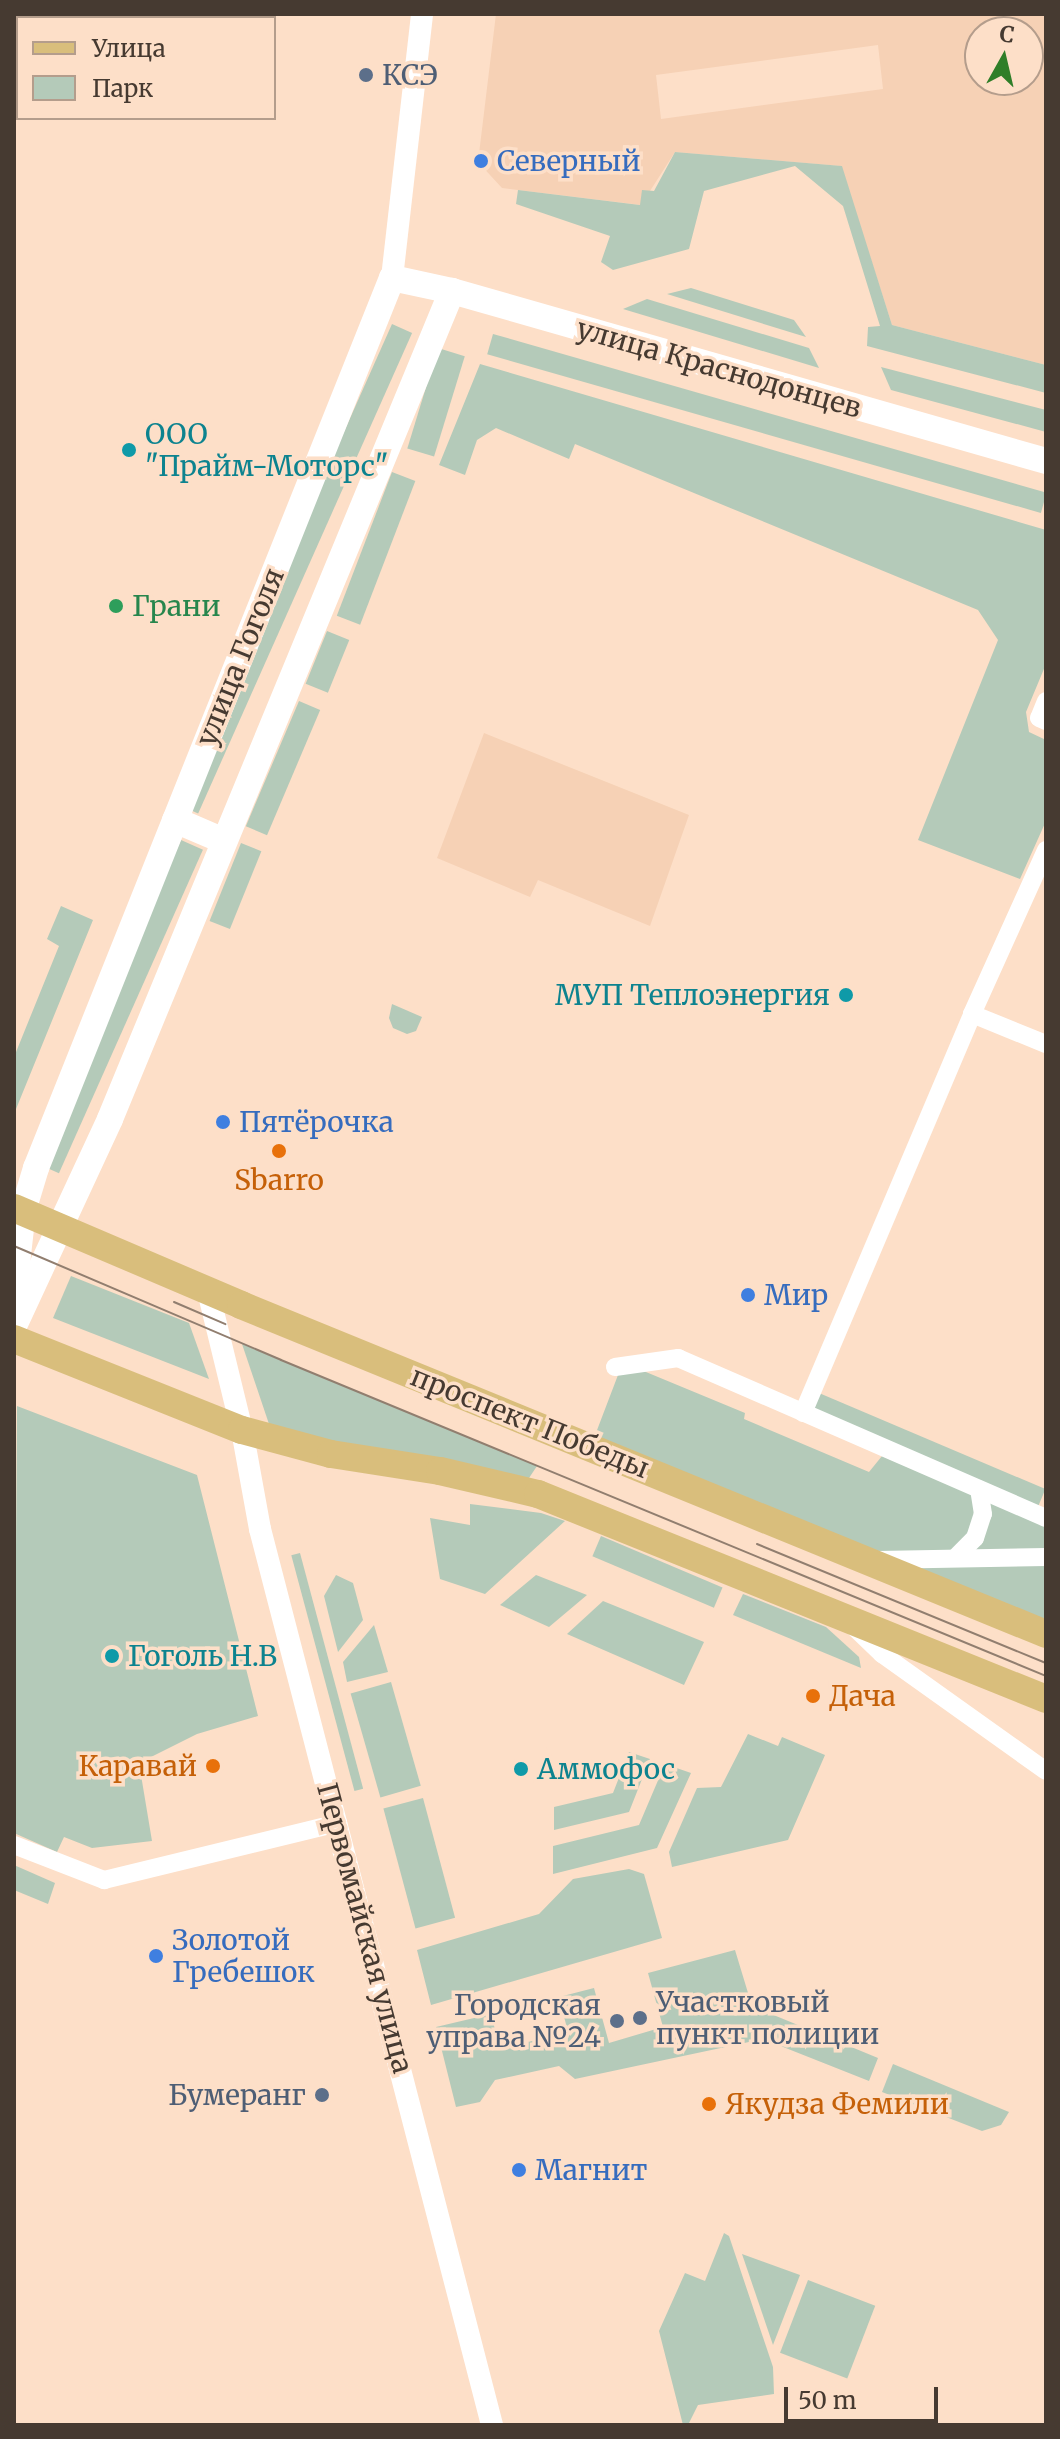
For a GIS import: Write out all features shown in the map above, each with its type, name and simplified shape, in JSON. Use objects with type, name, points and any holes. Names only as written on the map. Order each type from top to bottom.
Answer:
[{"type":"main road","name":"улица Краснодонцев","points":[[392,278],[452,291],[1046,461]]},
{"type":"main road","name":"улица Гоголя","points":[[14,1290],[18,1209],[392,278]]},
{"type":"main road","name":"улица Гоголя","points":[[14,1326],[61,1228],[452,291]]},
{"type":"main road","points":[[175,820],[224,841]]},
{"type":"main road","name":"проспект Победы","points":[[18,1209],[208,1291],[1046,1634]]},
{"type":"main road","points":[[14,1339],[242,1430],[331,1454],[440,1471],[538,1494],[1046,1699]]},
{"type":"street","name":"улица Гоголя","points":[[392,278],[422,14]]},
{"type":"street","points":[[1046,701],[1039,718],[1046,721]]},
{"type":"street","points":[[803,1413],[972,1014],[1046,850]]},
{"type":"street","points":[[972,1014],[1046,1044]]},
{"type":"street","name":"Первомайская улица","points":[[208,1291],[242,1430],[260,1529],[492,2425]]},
{"type":"street","points":[[615,1367],[678,1358],[1046,1518]]},
{"type":"street","points":[[955,1558],[975,1538],[983,1514],[979,1489]]},
{"type":"street","points":[[868,1560],[1046,1557]]},
{"type":"street","points":[[841,1614],[882,1654],[1046,1771]]},
{"type":"street","points":[[14,1845],[104,1880],[338,1823]]},
{"type":"shaded area","points":[[496,14],[1046,14],[1046,365],[892,325],[841,166],[675,152],[641,205],[502,188],[478,162]],"holes":[[[878,45],[883,89],[661,119],[656,75]]]},
{"type":"shaded area","points":[[484,733],[689,815],[650,926],[538,880],[530,897],[437,858]]},
{"type":"green space","points":[[675,152],[842,166],[892,325],[1046,365],[1046,393],[867,346],[868,327],[880,326],[843,206],[795,166],[704,191],[689,249],[613,270],[601,262],[610,236],[516,204],[518,190],[640,205],[642,190],[654,191]]},
{"type":"green space","points":[[691,288],[794,320],[806,337],[667,294]]},
{"type":"green space","points":[[647,299],[809,348],[819,368],[623,309]]},
{"type":"green space","points":[[392,324],[412,333],[198,813],[178,805]]},
{"type":"green space","points":[[493,334],[1046,493],[1041,513],[487,354]]},
{"type":"green space","points":[[438,348],[465,356],[434,457],[407,448]]},
{"type":"green space","points":[[480,364],[1046,530],[1046,664],[1026,712],[1029,732],[1046,740],[1046,821],[1020,879],[918,840],[998,640],[978,610],[575,444],[569,459],[496,428],[477,440],[465,475],[439,465]]},
{"type":"green space","points":[[881,367],[1046,410],[1046,432],[891,390]]},
{"type":"green space","points":[[392,472],[415,481],[360,625],[337,616]]},
{"type":"green space","points":[[327,631],[349,640],[328,693],[306,684]]},
{"type":"green space","points":[[299,701],[320,710],[267,835],[246,826]]},
{"type":"green space","points":[[181,840],[203,850],[59,1173],[37,1163]]},
{"type":"green space","points":[[241,843],[261,851],[230,929],[210,921]]},
{"type":"green space","points":[[61,906],[93,920],[14,1114],[14,1057],[59,946],[47,939]]},
{"type":"green space","points":[[392,1004],[422,1017],[416,1031],[407,1034],[393,1028],[389,1018]]},
{"type":"green space","points":[[71,1276],[189,1323],[209,1379],[53,1318]]},
{"type":"green space","points":[[242,1344],[537,1466],[527,1481],[271,1430]]},
{"type":"green space","points":[[629,1365],[745,1413],[744,1419],[869,1472],[882,1456],[1046,1526],[1046,1626],[594,1438],[618,1375]]},
{"type":"green space","points":[[819,1393],[1045,1489],[1038,1506],[812,1410]]},
{"type":"green space","points":[[17,1406],[197,1475],[258,1716],[197,1734],[139,1763],[152,1841],[92,1848],[64,1837],[57,1852],[14,1833]]},
{"type":"green space","points":[[470,1504],[541,1513],[565,1521],[485,1594],[440,1579],[430,1518],[470,1525]]},
{"type":"green space","points":[[601,1536],[723,1588],[714,1608],[592,1556]]},
{"type":"green space","points":[[300,1553],[363,1789],[354,1791],[291,1555]]},
{"type":"green space","points":[[336,1575],[353,1583],[363,1620],[338,1652],[324,1596]]},
{"type":"green space","points":[[536,1575],[587,1595],[549,1627],[500,1605]]},
{"type":"green space","points":[[743,1594],[826,1627],[859,1657],[861,1668],[733,1615]]},
{"type":"green space","points":[[603,1601],[704,1642],[684,1685],[567,1634]]},
{"type":"green space","points":[[374,1625],[388,1672],[347,1682],[343,1662]]},
{"type":"green space","points":[[391,1682],[421,1786],[380,1797],[351,1694]]},
{"type":"green space","points":[[748,1734],[778,1746],[782,1737],[825,1755],[788,1840],[672,1867],[669,1852],[697,1788],[721,1787]]},
{"type":"green space","points":[[629,1752],[650,1759],[629,1812],[554,1830],[554,1807],[613,1793]]},
{"type":"green space","points":[[665,1764],[691,1773],[657,1848],[553,1874],[553,1846],[639,1825]]},
{"type":"green space","points":[[423,1798],[455,1918],[415,1928],[383,1809]]},
{"type":"green space","points":[[14,1865],[55,1883],[48,1904],[14,1890]]},
{"type":"green space","points":[[629,1869],[644,1874],[662,1938],[431,2005],[417,1950],[539,1914],[573,1879]]},
{"type":"green space","points":[[735,1950],[752,2006],[878,2058],[869,2081],[763,2039],[575,2079],[559,2066],[495,2080],[480,2102],[456,2107],[436,2027],[491,2014],[500,2049],[568,2032],[559,1997],[594,1988],[609,2043],[663,2027],[648,1973]]},
{"type":"green space","points":[[893,2064],[1009,2112],[1001,2125],[982,2131],[882,2092]]},
{"type":"green space","points":[[724,2233],[729,2236],[773,2367],[774,2394],[698,2405],[688,2425],[683,2425],[659,2331],[685,2273],[705,2281]]},
{"type":"green space","points":[[742,2254],[800,2275],[773,2345]]},
{"type":"green space","points":[[808,2280],[875,2306],[847,2379],[780,2353]]},
{"type":"tram line","points":[[14,1246],[281,1360],[1046,1676]]},
{"type":"tram line","points":[[174,1302],[225,1324]]},
{"type":"tram line","points":[[757,1544],[1046,1663]]},
{"type":"place","name":"КСЭ","points":[[366,75]]},
{"type":"place","name":"Северный","points":[[481,161]]},
{"type":"place","name":"ООО \"Прайм-Моторс\"","points":[[129,450]]},
{"type":"place","name":"Грани","points":[[116,606]]},
{"type":"place","name":"МУП Теплоэнергия","points":[[846,995]]},
{"type":"place","name":"Пятёрочка","points":[[223,1122]]},
{"type":"place","name":"Sbarro","points":[[279,1151]]},
{"type":"place","name":"Мир","points":[[748,1295]]},
{"type":"place","name":"Гоголь Н.В","points":[[112,1656]]},
{"type":"place","name":"Дача","points":[[813,1696]]},
{"type":"place","name":"Каравай","points":[[213,1766]]},
{"type":"place","name":"Аммофос","points":[[521,1769]]},
{"type":"place","name":"Золотой Гребешок","points":[[156,1956]]},
{"type":"place","name":"Участковый пункт полиции","points":[[640,2018]]},
{"type":"place","name":"Городская управа №24","points":[[617,2021]]},
{"type":"place","name":"Бумеранг","points":[[322,2095]]},
{"type":"place","name":"Якудза Фемили","points":[[709,2104]]},
{"type":"place","name":"Магнит","points":[[519,2170]]}]
